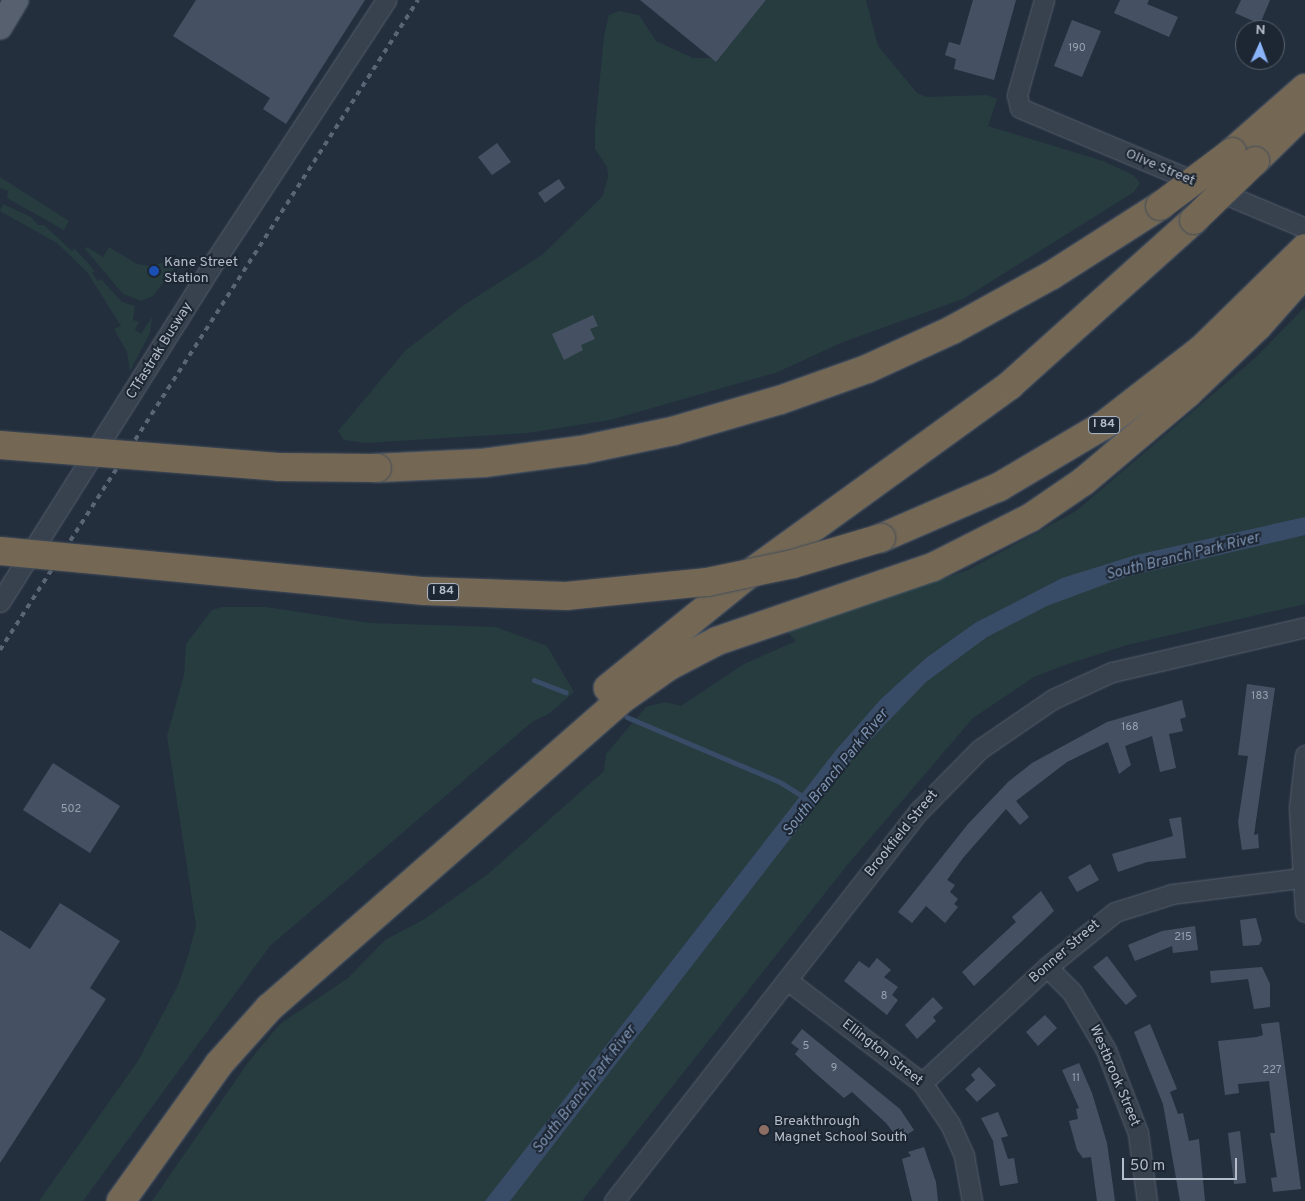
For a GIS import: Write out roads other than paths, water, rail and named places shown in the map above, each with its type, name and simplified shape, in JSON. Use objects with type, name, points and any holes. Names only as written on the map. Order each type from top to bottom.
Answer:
[{"type":"highway","points":[[100,1201],[196,1067],[274,982],[670,637],[745,577],[1010,385],[1194,220],[1243,157],[1305,88]]},
{"type":"highway","points":[[0,445],[278,467],[377,468],[483,463],[592,448],[673,432],[780,400],[866,369],[958,327],[1065,267],[1160,206],[1243,157],[1305,112]]},
{"type":"highway","points":[[120,1201],[206,1080],[269,1008],[622,699],[669,666],[717,641],[941,563],[1030,518],[1089,478],[1188,393],[1258,326],[1301,261]]},
{"type":"highway","name":"I 84","points":[[0,551],[424,591],[566,596],[716,580],[810,560],[881,538],[999,487],[1104,425],[1202,349],[1301,261]]},
{"type":"main road","points":[[0,27],[16,0]]},
{"type":"street","name":"CTfastrak Busway","points":[[0,602],[216,259],[386,0]]},
{"type":"street","name":"Olive Street","points":[[1044,0],[1017,104],[1058,125],[1305,228]]},
{"type":"street","name":"Brookfield Street","points":[[614,1201],[920,810],[959,767],[1003,731],[1053,699],[1112,672],[1305,627]]},
{"type":"street","points":[[1305,755],[1300,878],[1305,912]]},
{"type":"street","name":"Bonner Street","points":[[922,1083],[1047,967],[1115,912],[1141,902],[1300,878]]},
{"type":"street","name":"Westbrook Street","points":[[1047,967],[1072,992],[1109,1058],[1138,1133],[1147,1201]]},
{"type":"street","name":"Ellington Street","points":[[787,980],[922,1083],[950,1124],[964,1156],[972,1201]]},
{"type":"water","name":"South Branch Park River","points":[[1305,517],[1305,535],[1125,577],[1047,606],[987,637],[926,682],[851,760],[510,1201],[485,1201],[836,750],[881,699],[926,658],[975,623],[1062,578],[1136,555]]},
{"type":"waterway","points":[[534,680],[566,692]]},
{"type":"waterway","name":"South Branch Park River","points":[[627,717],[780,782],[806,798]]},
{"type":"railway","points":[[0,650],[418,0]]},
{"type":"place","name":"Kane Street Station","points":[[154,271]]},
{"type":"place","name":"Breakthrough Magnet School South","points":[[764,1130]]}]
